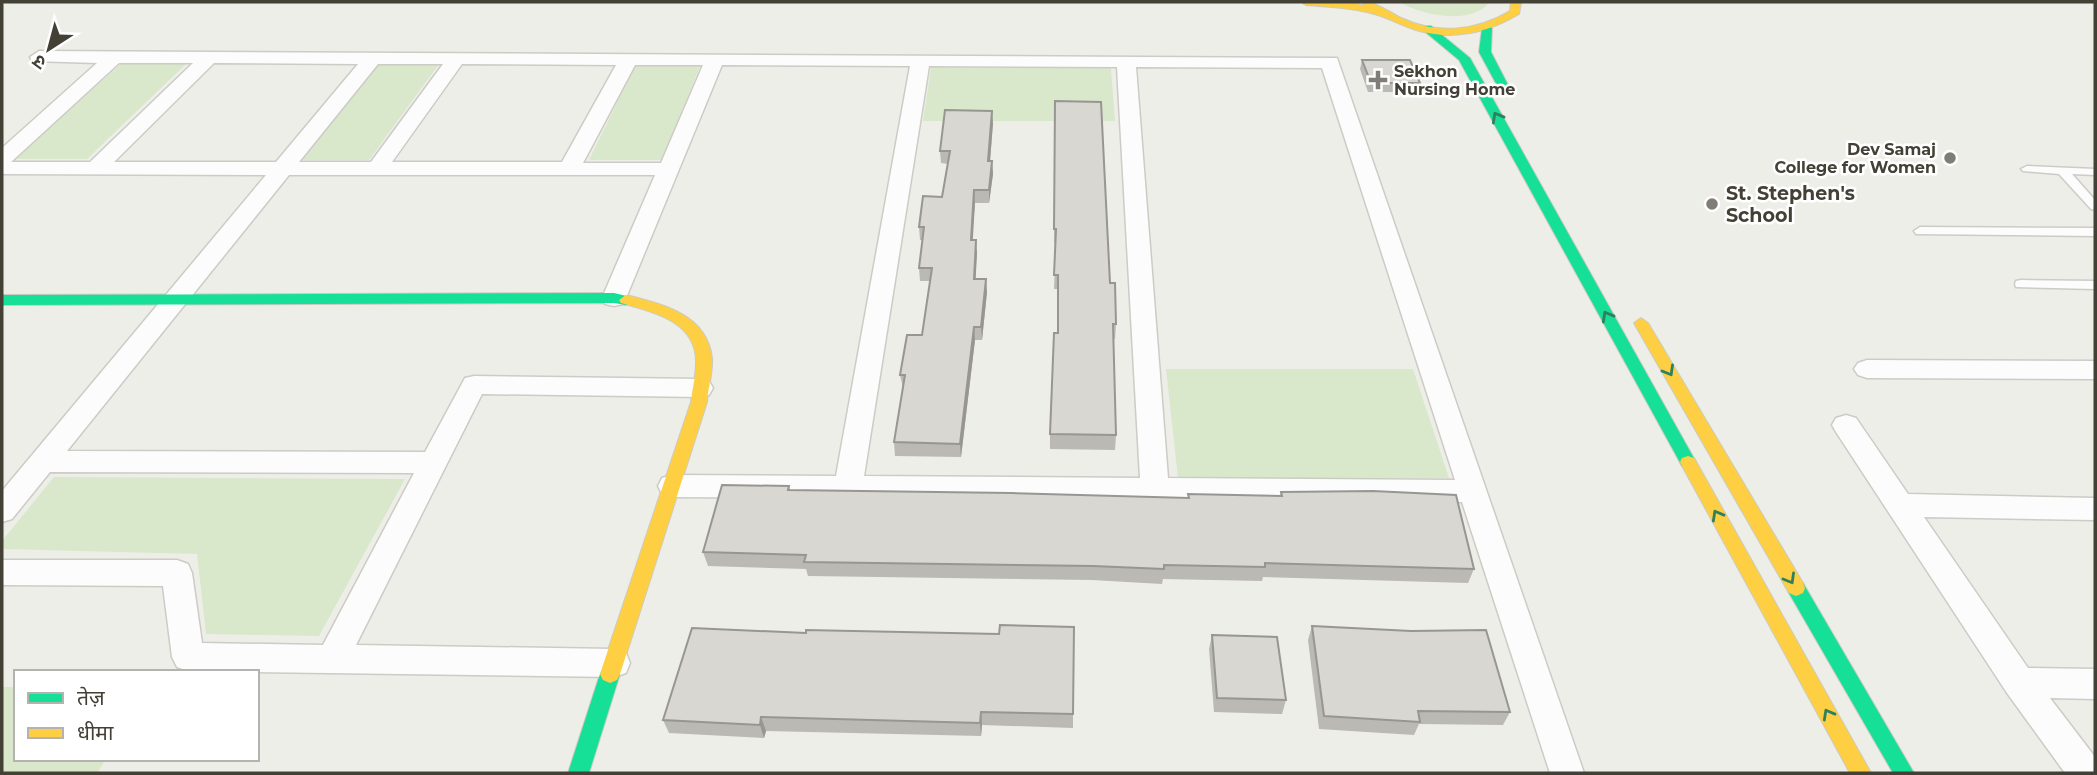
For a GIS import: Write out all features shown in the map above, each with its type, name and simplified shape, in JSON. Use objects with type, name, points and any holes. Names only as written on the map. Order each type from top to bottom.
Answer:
[{"type":"main road","points":[[1306,2],[1349,5],[1427,29],[1464,58],[1861,773]]},
{"type":"main road","points":[[1367,2],[1381,13]]},
{"type":"main road","points":[[1427,29],[1458,31],[1487,28],[1508,19],[1518,3]]},
{"type":"main road","points":[[1487,28],[1483,40],[1486,58],[1513,104]]},
{"type":"main road","points":[[2,300],[614,299],[648,305],[680,317],[694,331],[704,355],[699,402],[578,773]]},
{"type":"main road","points":[[1635,313],[1904,773]]},
{"type":"street","points":[[39,57],[1330,62],[1567,773]]},
{"type":"street","points":[[2,159],[115,57]]},
{"type":"street","points":[[96,168],[209,58]]},
{"type":"street","points":[[2,511],[373,58]]},
{"type":"street","points":[[377,169],[456,59]]},
{"type":"street","points":[[569,169],[629,60]]},
{"type":"street","points":[[614,299],[715,60]]},
{"type":"street","points":[[848,487],[920,61]]},
{"type":"street","points":[[1126,62],[1155,489]]},
{"type":"street","points":[[2,168],[668,169]]},
{"type":"street","points":[[1867,369],[2095,370]]},
{"type":"street","points":[[332,659],[474,385],[700,388]]},
{"type":"street","points":[[1846,425],[2020,683],[2086,773]]},
{"type":"street","points":[[42,461],[435,463]]},
{"type":"street","points":[[672,486],[1473,491]]},
{"type":"street","points":[[1900,505],[2095,509]]},
{"type":"street","points":[[2,573],[177,573],[187,657],[614,663]]},
{"type":"street","points":[[2020,683],[2095,684]]},
{"type":"lane","points":[[2027,169],[2095,172]]},
{"type":"lane","points":[[2062,170],[2095,207]]},
{"type":"lane","points":[[1920,231],[2095,232]]},
{"type":"lane","points":[[2021,284],[2095,285]]},
{"type":"green space","points":[[1399,2],[1490,2],[1471,14],[1446,16],[1420,11]]},
{"type":"green space","points":[[122,63],[187,63],[87,159],[14,159]]},
{"type":"green space","points":[[374,64],[439,64],[369,160],[296,160]]},
{"type":"green space","points":[[636,64],[701,64],[662,160],[589,160]]},
{"type":"green space","points":[[931,68],[1111,68],[1115,121],[923,121]]},
{"type":"green space","points":[[1166,369],[1413,369],[1449,478],[1178,478]]},
{"type":"green space","points":[[54,477],[405,479],[319,636],[206,634],[197,554],[2,549],[2,541]]},
{"type":"green space","points":[[2,687],[14,687],[14,761],[105,761],[97,773],[2,773]]},
{"type":"building","points":[[1362,60],[1410,60],[1420,83],[1371,83]]},
{"type":"building","points":[[1055,101],[1101,102],[1110,283],[1115,283],[1116,324],[1113,324],[1116,435],[1050,434],[1054,333],[1058,333],[1058,275],[1054,275]]},
{"type":"building","points":[[945,110],[992,111],[989,190],[974,190],[971,240],[976,240],[974,279],[986,279],[981,327],[974,327],[960,444],[894,442],[905,375],[900,375],[907,335],[922,335],[932,268],[919,268],[924,227],[919,227],[923,196],[942,197],[950,151],[940,151]]},
{"type":"building","points":[[722,485],[789,486],[788,490],[1189,498],[1188,494],[1282,496],[1281,492],[1373,491],[1456,495],[1474,569],[1265,563],[1265,567],[1164,565],[1164,569],[804,562],[806,555],[703,552]]},
{"type":"building","points":[[1000,625],[1074,627],[1073,714],[981,712],[980,723],[761,717],[760,725],[663,720],[692,628],[806,633],[806,630],[999,634]]},
{"type":"building","points":[[1312,626],[1411,631],[1486,630],[1510,712],[1418,711],[1420,722],[1324,716]]},
{"type":"building","points":[[1212,635],[1277,637],[1286,700],[1217,698]]},
{"type":"traffic: fast","points":[[1427,28],[1464,58],[1688,462]]},
{"type":"traffic: fast","points":[[1487,28],[1485,52],[1503,87]]},
{"type":"traffic: fast","points":[[2,300],[626,300]]},
{"type":"traffic: fast","points":[[1796,588],[1904,773]]},
{"type":"traffic: fast","points":[[578,773],[610,674]]},
{"type":"traffic: slow","points":[[1306,2],[1349,5],[1381,13]]},
{"type":"traffic: slow","points":[[1367,2],[1401,22],[1420,28],[1460,32],[1498,22],[1515,12],[1516,2]]},
{"type":"traffic: slow","points":[[610,674],[699,402],[704,363],[701,344],[696,333],[687,324],[665,311],[626,300]]},
{"type":"traffic: slow","points":[[1641,323],[1796,588]]},
{"type":"traffic: slow","points":[[1688,462],[1861,773]]},
{"type":"place","name":"Sekhon Nursing Home","points":[[1378,80]]},
{"type":"place","name":"Dev Samaj College for Women","points":[[1950,158]]},
{"type":"place","name":"St. Stephen's School","points":[[1712,204]]}]
